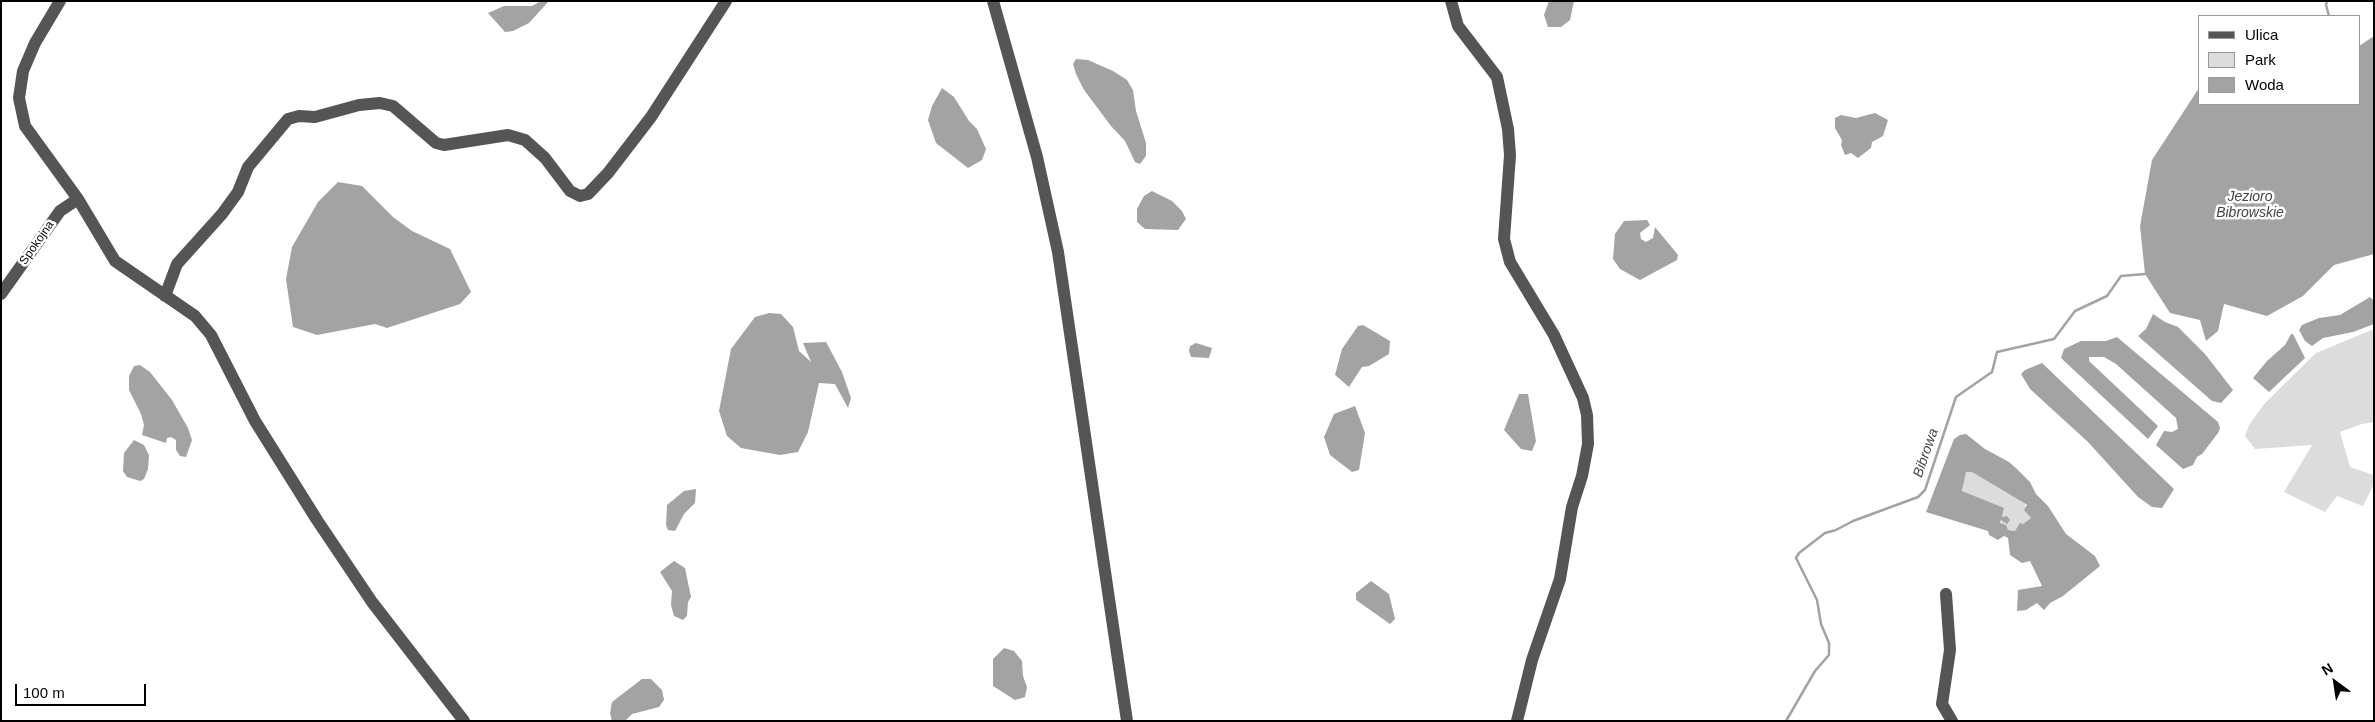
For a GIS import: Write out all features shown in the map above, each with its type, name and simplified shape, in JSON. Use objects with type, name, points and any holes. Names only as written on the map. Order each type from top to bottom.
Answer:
[{"type":"street","points":[[60,1],[31,52],[19,84],[19,98],[25,126],[78,199],[115,261],[195,316],[211,335],[255,421],[317,520],[372,602],[444,692],[464,721]]},
{"type":"street","points":[[165,296],[176,264],[222,214],[238,192],[248,167],[288,119],[299,116],[316,117],[359,105],[380,103],[393,106],[436,142],[444,145],[508,135],[525,140],[546,158],[570,191],[580,196],[588,194],[608,173],[651,118],[726,1]]},
{"type":"street","points":[[993,1],[1037,157],[1058,252],[1127,721]]},
{"type":"street","points":[[1451,1],[1458,26],[1497,77],[1510,146],[1504,239],[1510,262],[1554,335],[1583,398],[1587,415],[1588,444],[1582,476],[1572,507],[1560,579],[1532,660],[1517,721]]},
{"type":"street","name":"Spokojna","points":[[1,294],[60,211],[78,199]]},
{"type":"street","points":[[1946,594],[1950,650],[1942,704],[1952,721]]},
{"type":"green space","points":[[2374,329],[2374,422],[2340,432],[2350,467],[2374,475],[2374,484],[2363,506],[2337,496],[2325,512],[2284,492],[2312,445],[2255,449],[2245,436],[2249,425],[2265,403],[2316,353]]},
{"type":"green space","points":[[1966,472],[1972,472],[2024,503],[2031,518],[2015,531],[2008,530],[2000,523],[2004,518],[2002,517],[2004,509],[1962,491]]},
{"type":"water","points":[[541,1],[549,1],[529,23],[513,31],[505,32],[488,13],[504,6],[532,6]]},
{"type":"water","points":[[1549,1],[1574,1],[1570,20],[1561,27],[1548,27],[1544,15]]},
{"type":"water","name":"Jezioro Bibrowskie","points":[[2374,36],[2374,254],[2334,265],[2303,296],[2267,316],[2224,304],[2218,331],[2206,341],[2200,320],[2170,313],[2145,274],[2140,226],[2152,160],[2198,90],[2198,105],[2360,105],[2360,45]]},
{"type":"water","points":[[1076,59],[1088,60],[1113,71],[1127,80],[1133,90],[1136,111],[1146,143],[1146,156],[1140,164],[1135,162],[1125,141],[1111,126],[1084,90],[1073,64]]},
{"type":"water","points":[[942,88],[954,97],[969,121],[977,129],[986,149],[982,160],[968,168],[936,143],[928,120],[932,106]]},
{"type":"water","points":[[1875,113],[1888,120],[1883,136],[1872,142],[1871,148],[1858,158],[1851,153],[1845,155],[1841,145],[1842,140],[1835,128],[1835,118],[1841,115],[1856,118]]},
{"type":"water","points":[[338,182],[362,186],[393,217],[412,231],[450,249],[471,292],[460,304],[387,328],[375,324],[317,335],[293,327],[286,279],[292,247],[318,202]]},
{"type":"water","points":[[1152,191],[1172,201],[1182,211],[1186,219],[1178,230],[1145,229],[1137,222],[1137,209],[1144,196]]},
{"type":"water","points":[[1647,220],[1650,225],[1640,233],[1641,239],[1646,242],[1653,238],[1655,227],[1678,255],[1677,260],[1640,280],[1620,269],[1613,259],[1615,234],[1624,221]]},
{"type":"water","points":[[2370,297],[2374,301],[2374,324],[2353,332],[2323,338],[2312,346],[2305,341],[2299,330],[2302,325],[2319,318],[2340,315]]},
{"type":"water","points":[[769,313],[781,314],[793,327],[799,351],[811,362],[803,343],[826,342],[842,372],[851,398],[848,408],[835,384],[819,383],[808,432],[798,452],[780,455],[741,448],[727,436],[719,411],[731,349],[755,317]]},
{"type":"water","points":[[2153,314],[2165,322],[2178,327],[2205,354],[2233,390],[2221,403],[2212,401],[2138,336],[2146,329]]},
{"type":"water","points":[[1363,325],[1390,341],[1389,354],[1369,366],[1362,367],[1349,387],[1335,375],[1342,349],[1358,326]]},
{"type":"water","points":[[2291,334],[2293,334],[2305,358],[2269,392],[2253,378],[2267,361],[2285,345]]},
{"type":"water","points":[[2117,337],[2218,422],[2220,428],[2218,433],[2202,454],[2197,457],[2193,465],[2183,469],[2156,445],[2164,431],[2172,432],[2178,429],[2176,418],[2116,364],[2104,357],[2089,357],[2089,361],[2158,426],[2148,439],[2061,358],[2064,349],[2081,341],[2106,341]]},
{"type":"water","points":[[1196,343],[1212,348],[1209,358],[1191,357],[1190,346]]},
{"type":"water","points":[[2042,363],[2174,489],[2162,508],[2152,507],[2138,497],[2088,442],[2030,389],[2021,374],[2025,370]]},
{"type":"water","points":[[140,365],[150,372],[172,400],[188,428],[192,440],[186,457],[180,456],[176,450],[176,440],[171,437],[167,438],[166,443],[142,435],[144,425],[141,414],[129,390],[129,376],[134,366]]},
{"type":"water","points":[[1519,394],[1528,394],[1536,441],[1532,451],[1521,449],[1504,430]]},
{"type":"water","points":[[1355,406],[1365,433],[1359,470],[1352,472],[1330,455],[1324,437],[1334,414]]},
{"type":"water","points":[[1966,434],[1985,449],[2009,462],[2017,469],[2030,482],[2036,494],[2048,506],[2066,534],[2095,556],[2100,566],[2063,596],[2050,603],[2044,610],[2037,603],[2026,610],[2017,611],[2018,590],[2042,586],[2030,561],[2022,563],[2010,555],[2008,538],[2004,536],[1998,540],[1989,535],[1988,531],[1926,512],[1954,439]],"holes":[[[1966,472],[1972,472],[2027,505],[2024,510],[2031,518],[2023,524],[2020,523],[2015,531],[2008,530],[2006,525],[2000,523],[2001,520],[2007,524],[2010,520],[2007,516],[2002,517],[2004,508],[1962,491]]]},
{"type":"water","points":[[134,440],[144,445],[149,455],[148,469],[144,479],[140,481],[127,477],[123,471],[124,453]]},
{"type":"water","points":[[696,489],[695,503],[684,514],[675,531],[668,530],[666,525],[667,505],[684,491]]},
{"type":"water","points":[[674,561],[685,568],[691,597],[688,602],[687,616],[683,620],[674,616],[671,605],[672,591],[660,572]]},
{"type":"water","points":[[1371,581],[1389,594],[1395,619],[1390,624],[1356,600],[1356,593]]},
{"type":"water","points":[[1004,648],[1014,651],[1022,661],[1023,676],[1027,687],[1025,697],[1015,700],[993,686],[993,659]]},
{"type":"water","points":[[642,679],[651,679],[662,690],[664,700],[659,707],[632,714],[625,721],[612,721],[610,713],[612,702]]},
{"type":"waterway","name":"Bibrowa","points":[[2327,1],[2329,15]]},
{"type":"waterway","name":"Bibrowa","points":[[1786,721],[1815,671],[1829,655],[1829,643],[1821,624],[1817,600],[1796,558],[1799,553],[1825,533],[1918,497],[1925,490],[1956,397],[1992,372],[1997,352],[2054,339],[2075,311],[2107,296],[2121,276],[2145,274]]}]
